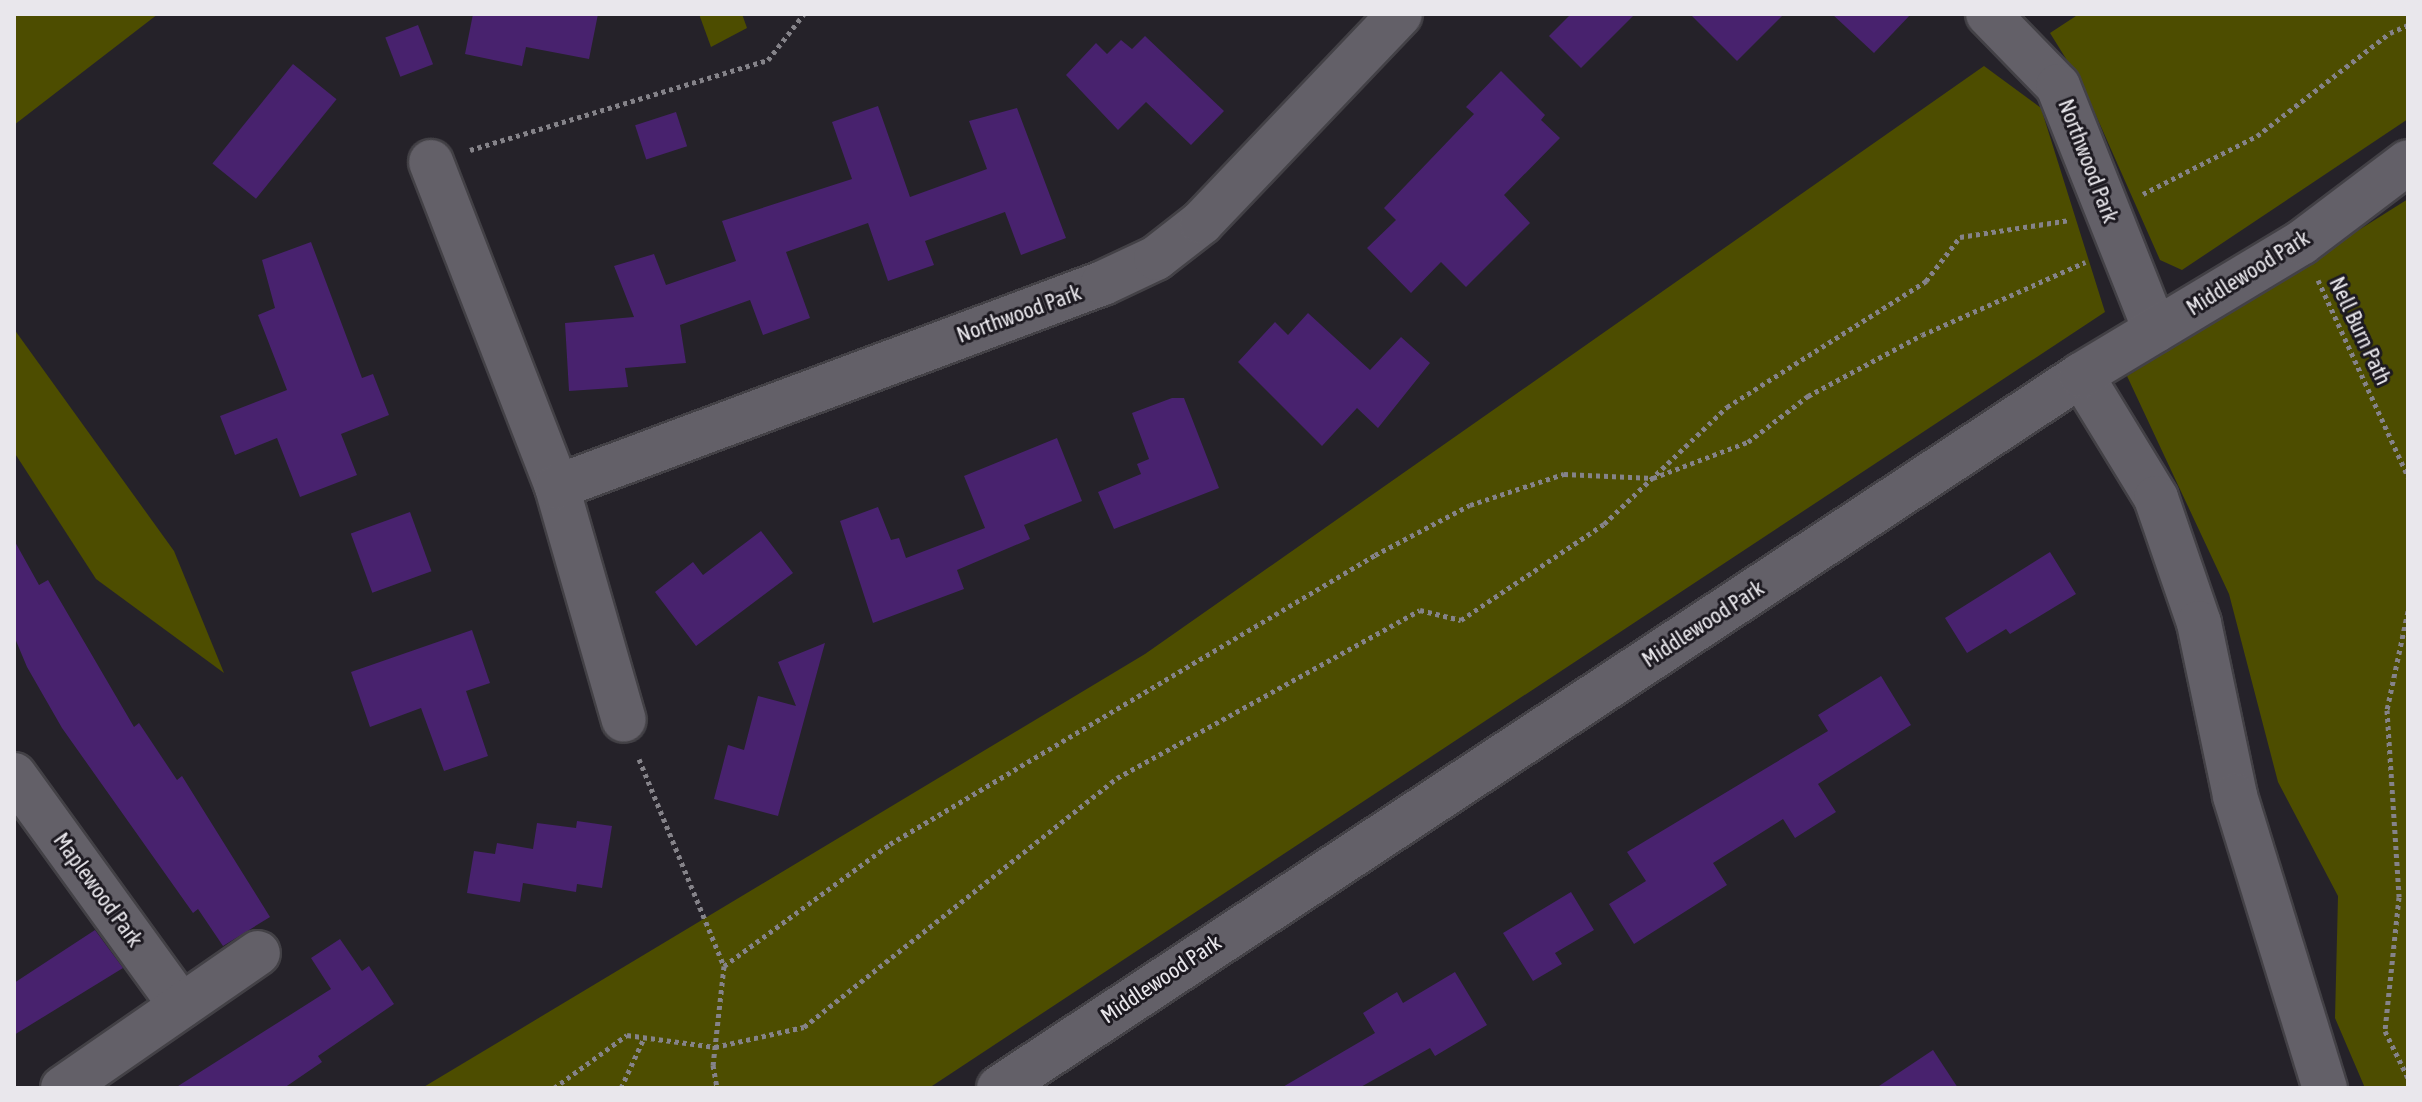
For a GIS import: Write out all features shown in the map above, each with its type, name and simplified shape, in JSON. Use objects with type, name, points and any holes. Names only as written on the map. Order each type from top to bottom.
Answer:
[{"type":"street","name":"Northwood Park","points":[[557,487],[1103,283],[1156,258],[1202,222],[1400,14]]},
{"type":"street","name":"Northwood Park","points":[[1988,14],[2058,86],[2155,330]]},
{"type":"street","points":[[431,162],[557,487],[624,720]]},
{"type":"street","name":"Middlewood Park","points":[[999,1088],[2081,375],[2301,243],[2408,162]]},
{"type":"street","points":[[2081,375],[2161,511],[2199,623],[2235,796],[2325,1088]]},
{"type":"street","name":"Maplewood Park","points":[[14,775],[181,1006]]},
{"type":"street","points":[[63,1088],[258,953]]},
{"type":"path","points":[[431,162],[768,60],[804,14]]},
{"type":"path","points":[[724,966],[890,844],[1375,555],[1470,505],[1564,474],[1653,478],[1748,442],[1808,396],[2114,229],[2257,136],[2390,33],[2408,25]]},
{"type":"path","points":[[554,1088],[627,1035],[715,1047],[804,1027],[1117,778],[1420,610],[1461,620],[1604,524],[1727,407],[1926,281],[1960,237],[2114,229]]},
{"type":"path","name":"Nell Burn Path","points":[[2301,243],[2408,477]]},
{"type":"path","points":[[2408,611],[2387,710],[2399,897],[2385,1031],[2408,1078]]},
{"type":"path","points":[[624,720],[692,900],[724,966],[715,1047],[717,1088]]},
{"type":"path","points":[[621,1088],[644,1038]]},
{"type":"shaded area","points":[[14,14],[158,14],[14,125]]},
{"type":"shaded area","points":[[699,14],[742,14],[747,28],[711,47]]},
{"type":"shaded area","points":[[2079,14],[2408,14],[2408,119],[2182,270],[2160,260],[2083,86],[2050,33]]},
{"type":"shaded area","points":[[1984,66],[2041,108],[2105,312],[929,1088],[422,1088],[1145,654]]},
{"type":"shaded area","points":[[2408,199],[2408,1088],[2365,1088],[2335,1018],[2338,896],[2278,782],[2229,594],[2127,376]]},
{"type":"shaded area","points":[[14,329],[174,551],[224,673],[96,579],[14,452]]},
{"type":"building","points":[[473,14],[598,14],[589,59],[526,47],[522,66],[465,54]]},
{"type":"building","points":[[1571,14],[1635,14],[1581,68],[1549,36]]},
{"type":"building","points":[[1690,14],[1784,14],[1737,61]]},
{"type":"building","points":[[1832,14],[1911,14],[1874,53]]},
{"type":"building","points":[[418,25],[433,64],[400,77],[385,38]]},
{"type":"building","points":[[1145,36],[1224,111],[1191,145],[1146,102],[1118,130],[1066,75],[1096,43],[1107,54],[1121,40],[1132,49]]},
{"type":"building","points":[[293,64],[337,99],[256,199],[212,163]]},
{"type":"building","points":[[1501,71],[1545,115],[1541,120],[1560,138],[1504,195],[1530,223],[1466,287],[1441,262],[1411,293],[1367,248],[1396,220],[1384,208],[1474,114],[1466,107]]},
{"type":"building","points":[[878,106],[910,197],[987,169],[969,121],[1017,108],[1066,238],[1021,255],[1005,212],[925,241],[934,265],[888,281],[868,223],[786,252],[810,318],[763,335],[750,300],[680,325],[686,363],[625,368],[628,387],[569,391],[565,323],[634,317],[614,266],[654,254],[666,285],[736,261],[722,221],[852,179],[832,122]]},
{"type":"building","points":[[676,112],[687,146],[646,160],[635,125]]},
{"type":"building","points":[[311,242],[362,378],[373,374],[389,415],[341,434],[357,475],[300,497],[277,438],[235,455],[220,416],[287,390],[258,315],[275,308],[262,260]]},
{"type":"building","points":[[1308,313],[1370,370],[1401,337],[1430,363],[1378,428],[1357,408],[1322,446],[1238,362],[1275,322],[1288,335]]},
{"type":"building","points":[[1172,398],[1184,398],[1219,488],[1114,529],[1098,492],[1141,474],[1137,464],[1149,459],[1132,413]]},
{"type":"building","points":[[1057,438],[1082,501],[1024,525],[1030,539],[957,570],[964,589],[873,623],[840,521],[878,507],[891,540],[899,538],[906,558],[985,528],[964,476]]},
{"type":"building","points":[[410,512],[432,571],[372,593],[351,534]]},
{"type":"building","points":[[761,531],[793,573],[696,646],[655,592],[693,562],[703,575]]},
{"type":"building","points":[[14,540],[39,585],[48,580],[134,727],[139,723],[177,780],[182,776],[270,917],[223,946],[198,909],[193,913],[62,728],[27,667],[14,636]]},
{"type":"building","points":[[2050,552],[2076,594],[2010,634],[2006,629],[1967,653],[1945,618]]},
{"type":"building","points":[[472,630],[490,683],[466,691],[488,756],[444,771],[421,708],[370,727],[351,672]]},
{"type":"building","points":[[825,643],[778,816],[714,799],[728,745],[744,750],[758,696],[796,706],[778,662]]},
{"type":"building","points":[[1881,676],[1911,725],[1818,784],[1836,812],[1795,838],[1783,819],[1713,863],[1727,885],[1634,944],[1609,904],[1646,881],[1627,852],[1828,731],[1818,715]]},
{"type":"building","points":[[577,821],[612,826],[602,888],[577,884],[576,892],[523,883],[520,902],[467,893],[474,851],[495,854],[497,843],[533,849],[537,823],[576,828]]},
{"type":"building","points":[[1571,892],[1594,930],[1555,953],[1562,964],[1533,981],[1503,933]]},
{"type":"building","points":[[95,930],[123,968],[14,1035],[14,983]]},
{"type":"building","points":[[340,939],[362,971],[369,966],[394,1004],[318,1056],[322,1062],[284,1088],[175,1088],[331,989],[311,958]]},
{"type":"building","points":[[1455,972],[1487,1025],[1435,1056],[1430,1048],[1359,1088],[1281,1088],[1375,1033],[1363,1013],[1397,992],[1403,1003]]},
{"type":"building","points":[[1933,1050],[1958,1088],[1876,1088]]}]
